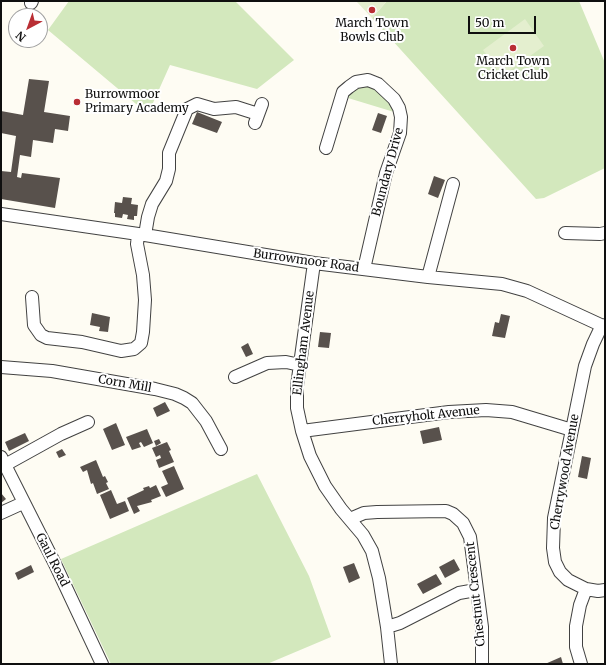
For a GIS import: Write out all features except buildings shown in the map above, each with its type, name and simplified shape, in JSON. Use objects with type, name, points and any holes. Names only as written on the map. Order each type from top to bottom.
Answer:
[{"type":"street","name":"Boundary Drive","points":[[326,148],[343,92],[349,86],[356,82],[368,80],[378,84],[394,99],[399,108],[401,117],[400,133],[386,173],[364,269]]},
{"type":"street","points":[[32,297],[34,324],[41,335],[47,338],[90,344],[121,351],[134,349],[141,343],[145,300],[143,275],[137,244],[152,204],[166,181],[169,169],[169,153],[187,109],[198,104],[214,109],[236,107],[258,114]]},
{"type":"street","points":[[428,278],[453,184]]},
{"type":"street","name":"Burrowmoor Road","points":[[1,214],[142,234],[314,263],[428,278],[502,284],[527,291],[604,326]]},
{"type":"street","points":[[565,233],[600,234],[605,232]]},
{"type":"street","name":"Ellingham Avenue","points":[[314,263],[297,386],[297,408],[310,456],[325,486],[341,509],[363,535],[372,551],[379,578],[391,664]]},
{"type":"street","name":"Cherrywood Avenue","points":[[604,326],[593,344],[585,366],[554,518],[552,548],[555,562],[560,572],[575,584],[586,589],[598,591],[605,590]]},
{"type":"street","points":[[235,377],[267,363],[286,362],[300,365]]},
{"type":"street","name":"Corn Mill","points":[[1,367],[52,371],[155,389],[174,394],[192,403],[206,421],[221,449]]},
{"type":"street","name":"Cherryholt Avenue","points":[[302,431],[449,412],[486,410],[512,412],[572,430]]},
{"type":"street","points":[[4,468],[61,434],[88,422]]},
{"type":"street","name":"Gaul Road","points":[[4,468],[55,564],[102,664]]},
{"type":"street","points":[[1,513],[23,503]]},
{"type":"street","name":"Chestnut Crescent","points":[[350,519],[364,513],[446,511],[453,514],[463,523],[470,537],[482,627],[482,664]]},
{"type":"street","points":[[581,664],[576,647],[576,626],[580,605],[586,589]]},
{"type":"street","points":[[387,627],[400,623],[459,593],[476,590]]},
{"type":"green space","points":[[69,1],[235,1],[294,60],[257,89],[170,65],[148,114],[48,30]]},
{"type":"green space","name":"March Town Bowls Club","points":[[356,1],[387,1],[372,18]]},
{"type":"green space","points":[[387,1],[579,1],[605,63],[605,168],[544,198],[536,199],[372,18]]},
{"type":"green space","name":"March Town Cricket Club","points":[[525,19],[544,46],[502,76],[483,50]]},
{"type":"green space","points":[[369,84],[378,89],[392,105],[394,112],[348,98],[350,92],[354,88]]},
{"type":"green space","points":[[257,474],[309,576],[331,637],[267,664],[111,664],[61,559]]},
{"type":"place","name":"March Town Bowls Club","points":[[372,10]]},
{"type":"place","name":"March Town Cricket Club","points":[[513,48]]},
{"type":"place","name":"Burrowmoor Primary Academy","points":[[77,102]]}]
